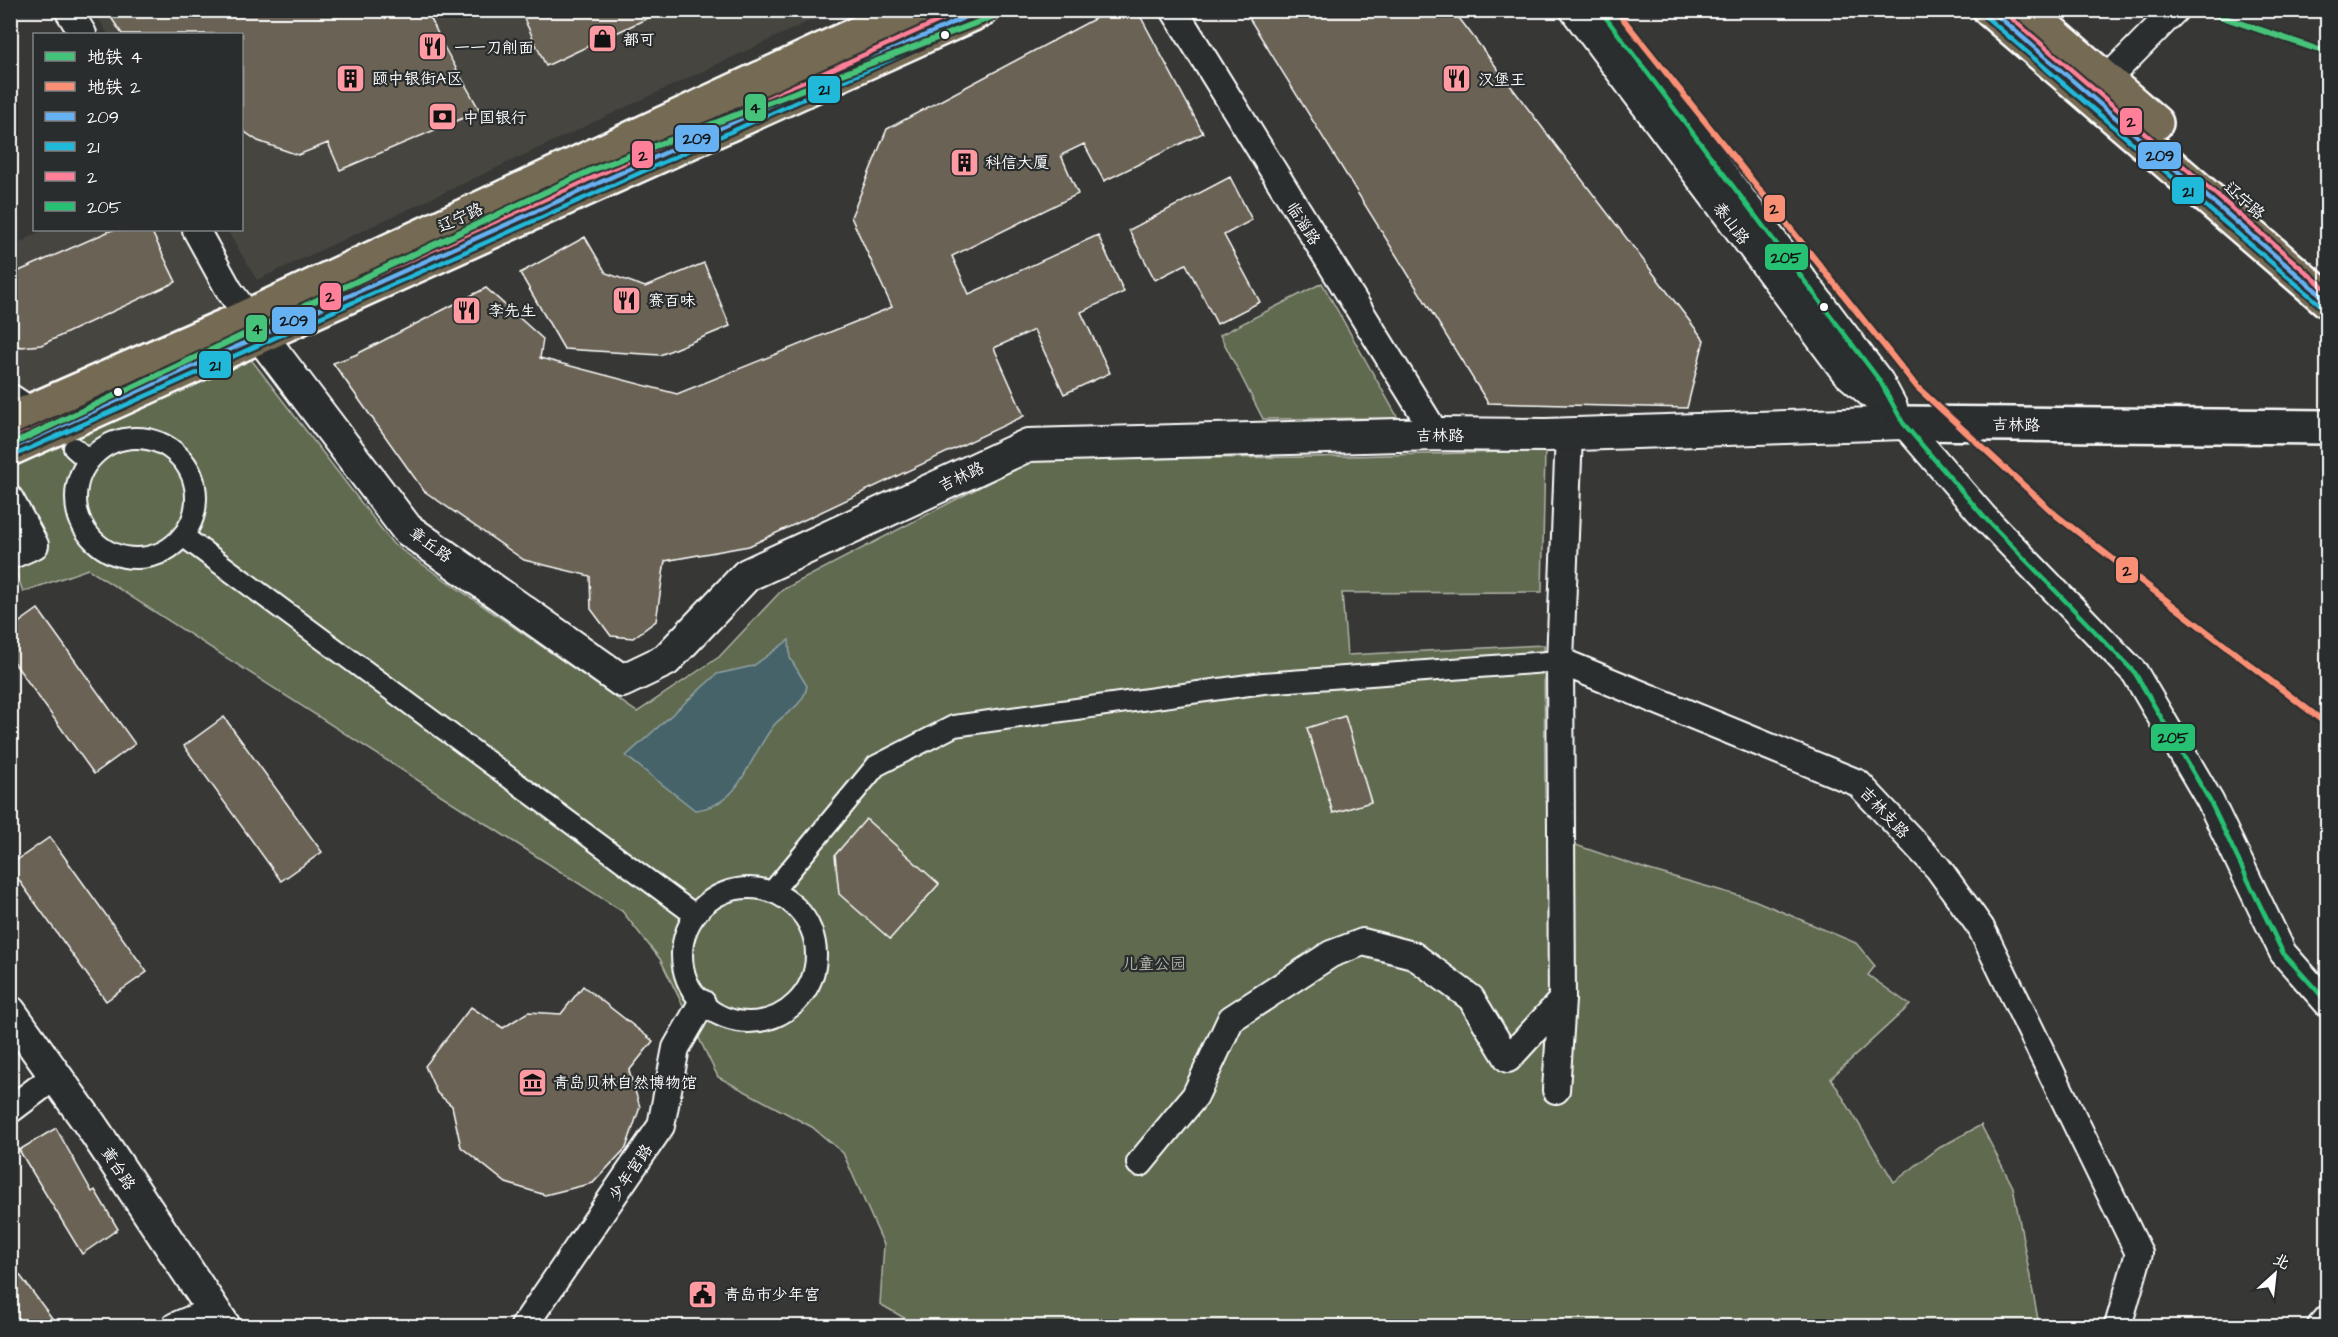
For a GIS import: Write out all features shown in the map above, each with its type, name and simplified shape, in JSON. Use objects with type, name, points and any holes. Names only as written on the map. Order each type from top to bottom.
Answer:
[{"type":"main road","name":"辽宁路","points":[[10,449],[254,325],[908,10]]},
{"type":"main road","name":"辽宁路","points":[[17,409],[254,325],[359,293],[982,10]]},
{"type":"main road","name":"辽宁路","points":[[1990,10],[2328,301]]},
{"type":"main road","name":"辽宁路","points":[[2026,10],[2328,271]]},
{"type":"main road","name":"吉林路","points":[[1903,423],[2328,427]]},
{"type":"street","points":[[68,10],[82,33]]},
{"type":"street","name":"临淄路","points":[[1174,10],[1436,434]]},
{"type":"street","name":"泰山路","points":[[1573,10],[1845,373],[1903,423],[1983,518],[2135,673],[2210,801],[2283,953],[2328,1004]]},
{"type":"street","name":"泰山路","points":[[1600,10],[1880,381],[1903,423]]},
{"type":"street","points":[[2106,80],[2175,10]]},
{"type":"street","name":"章丘路","points":[[197,231],[229,290],[407,529],[622,681]]},
{"type":"street","name":"吉林路","points":[[622,681],[666,660],[747,575],[1028,445],[1436,434],[1569,434],[1903,423]]},
{"type":"street","points":[[1556,1090],[1562,1000],[1560,661],[1569,434]]},
{"type":"street","points":[[137,437],[157,441],[175,451],[188,466],[196,485],[197,505],[191,525],[183,536],[162,553],[143,558],[124,557],[106,550],[91,538],[81,522],[76,503],[82,454],[99,450],[116,440],[137,437]]},
{"type":"street","points":[[10,499],[35,545],[10,556]]},
{"type":"street","points":[[183,536],[695,915]]},
{"type":"street","points":[[772,892],[876,766],[954,726],[1263,683],[1560,661]]},
{"type":"street","name":"吉林支路","points":[[1560,661],[1858,783],[1938,868],[1981,928],[2139,1253],[2118,1326]]},
{"type":"street","points":[[751,888],[772,892],[791,903],[806,919],[814,939],[816,960],[811,981],[800,999],[783,1013],[763,1021],[741,1022],[720,1015],[702,1003],[691,988],[684,970],[684,941],[695,915],[710,900],[730,891],[751,888]]},
{"type":"street","points":[[1140,1163],[1195,1096],[1231,1019],[1331,954],[1363,942],[1413,955],[1471,998],[1508,1059],[1562,1000]]},
{"type":"street","name":"少年宫路","points":[[524,1326],[661,1126],[676,1048],[702,1003]]},
{"type":"street","name":"黄台路","points":[[10,1012],[92,1127],[219,1318]]},
{"type":"street","points":[[10,1110],[55,1076]]},
{"type":"street","points":[[175,1326],[219,1318]]},
{"type":"street","points":[[2321,1326],[2328,1318]]},
{"type":"shaded area","points":[[94,11],[831,11],[257,280],[228,231],[243,231],[243,33],[107,33]]},
{"type":"shaded area","points":[[40,231],[184,231],[228,309],[37,403],[11,383],[10,249]]},
{"type":"green space","points":[[1322,283],[1398,418],[1263,419],[1220,335]]},
{"type":"green space","name":"儿童公园","points":[[240,345],[393,544],[637,712],[719,657],[782,590],[1032,460],[1311,457],[1545,451],[1542,592],[1342,593],[1347,655],[1544,645],[1545,797],[1558,839],[1646,869],[1754,900],[1856,943],[1875,966],[1868,975],[1910,1005],[1831,1078],[1894,1182],[1939,1148],[1981,1125],[2013,1187],[2038,1319],[2034,1326],[918,1326],[880,1304],[884,1245],[843,1153],[812,1127],[718,1077],[660,959],[622,911],[88,569],[23,592],[11,556],[10,441]]},
{"type":"water","points":[[789,640],[790,658],[807,686],[805,693],[799,703],[775,724],[741,780],[721,801],[695,810],[626,756],[717,674],[753,666]]},
{"type":"building","name":"颐中银街A区","points":[[106,10],[427,10],[443,45],[480,111],[340,170],[328,143],[298,155],[258,141],[243,131],[243,33],[121,33]]},
{"type":"building","points":[[520,10],[665,10],[546,66]]},
{"type":"building","points":[[1111,10],[1137,10],[1203,133],[1104,181],[1084,144],[1061,155],[1078,194],[952,256],[969,294],[1098,235],[1124,292],[1081,312],[1110,373],[1064,394],[1034,330],[994,348],[1024,416],[749,546],[665,561],[656,621],[633,638],[611,636],[591,609],[590,576],[524,560],[424,491],[333,363],[355,355],[486,288],[543,339],[540,358],[677,394],[892,307],[851,217],[887,129]]},
{"type":"building","points":[[1244,10],[1453,10],[1704,340],[1687,408],[1488,403]]},
{"type":"building","points":[[1230,177],[1252,220],[1224,235],[1260,302],[1217,324],[1186,264],[1155,280],[1129,230]]},
{"type":"building","points":[[110,231],[151,231],[176,282],[41,345],[21,347],[10,343],[10,275]]},
{"type":"building","points":[[585,237],[606,273],[645,287],[704,263],[730,326],[660,355],[564,349],[520,273]]},
{"type":"building","points":[[38,609],[135,744],[94,774],[10,657],[10,629]]},
{"type":"building","points":[[1345,716],[1371,802],[1333,813],[1307,728]]},
{"type":"building","points":[[224,717],[322,852],[281,881],[184,746]]},
{"type":"building","points":[[866,819],[939,884],[890,939],[839,894],[835,855]]},
{"type":"building","points":[[50,837],[147,972],[106,1001],[10,868],[10,865]]},
{"type":"building","name":"青岛贝林自然博物馆","points":[[583,986],[653,1041],[629,1071],[640,1107],[626,1148],[593,1183],[545,1195],[506,1183],[461,1147],[452,1106],[437,1093],[425,1066],[471,1007],[503,1028],[528,1012],[561,1014]]},
{"type":"building","points":[[56,1128],[92,1192],[95,1190],[118,1229],[82,1254],[19,1150]]},
{"type":"building","points":[[10,1262],[58,1326],[21,1326],[10,1314]]},
{"type":"metro line","name":"4","points":[[10,445],[592,170],[1010,10]]},
{"type":"metro line","name":"2","points":[[1616,10],[1917,387],[2057,516],[2328,725]]},
{"type":"metro line","name":"4","points":[[2202,10],[2328,53]]},
{"type":"transit line","name":"2","points":[[10,441],[963,10]]},
{"type":"transit line","name":"209","points":[[10,449],[981,10]]},
{"type":"transit line","name":"205","points":[[1600,10],[1880,381],[1903,423],[1984,517],[2135,673],[2210,801],[2283,953],[2328,1003]]},
{"type":"transit line","name":"209","points":[[1991,10],[2328,301]]},
{"type":"transit line","name":"2","points":[[2002,10],[2328,291]]},
{"type":"transit line","name":"21","points":[[1985,16],[2323,307]]},
{"type":"transit line","name":"21","points":[[13,456],[985,17]]},
{"type":"place","name":"都可","points":[[602,39]]},
{"type":"place","name":"一一刀削面","points":[[433,47]]},
{"type":"place","name":"颐中银街A区","points":[[351,78]]},
{"type":"place","name":"汉堡王","points":[[1457,79]]},
{"type":"place","name":"中国银行","points":[[442,117]]},
{"type":"place","name":"科信大厦","points":[[964,162]]},
{"type":"place","name":"赛百味","points":[[627,300]]},
{"type":"place","name":"李先生","points":[[467,310]]},
{"type":"place","name":"青岛贝林自然博物馆","points":[[532,1082]]},
{"type":"place","name":"青岛市少年宫","points":[[703,1294]]}]
